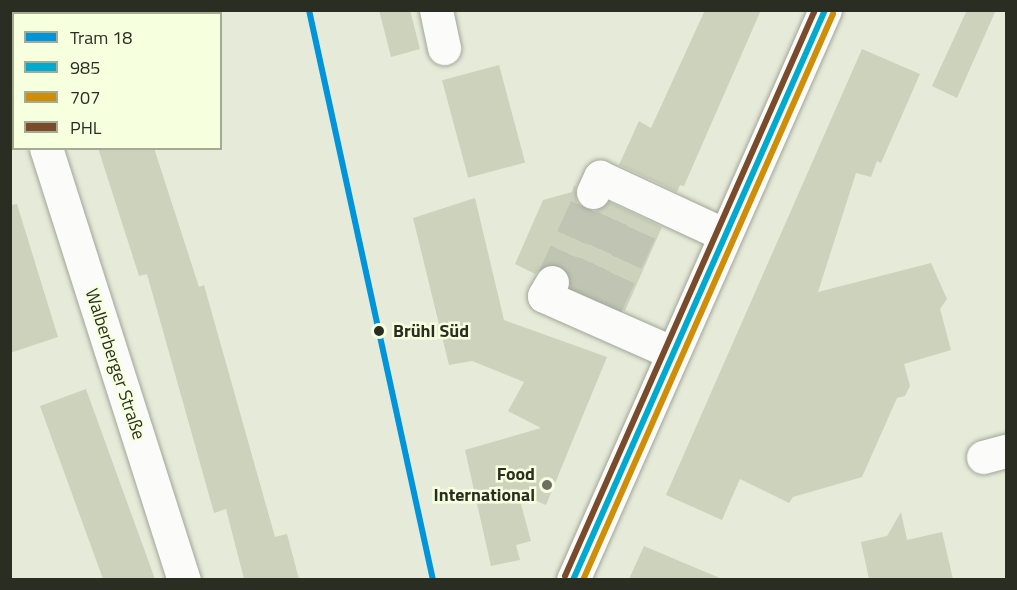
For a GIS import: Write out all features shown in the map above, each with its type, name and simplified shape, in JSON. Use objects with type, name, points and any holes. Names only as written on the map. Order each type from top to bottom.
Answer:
[{"type":"street","points":[[436,10],[444,48]]},
{"type":"street","points":[[573,579],[723,234],[825,10]]},
{"type":"street","name":"Walberberger Straße","points":[[47,150],[184,579]]},
{"type":"street","points":[[628,200],[723,234]]},
{"type":"street","points":[[582,302],[671,352]]},
{"type":"building","points":[[379,10],[410,10],[420,49],[391,57]]},
{"type":"building","points":[[705,10],[761,10],[684,186],[680,185],[677,192],[619,165],[639,121],[651,128]]},
{"type":"building","points":[[967,10],[996,10],[957,98],[932,86]]},
{"type":"building","points":[[862,49],[920,74],[881,163],[877,161],[871,177],[856,173],[818,292],[931,263],[947,299],[940,309],[951,350],[904,364],[910,386],[905,396],[897,398],[862,477],[793,497],[789,503],[740,479],[722,520],[666,495]]},
{"type":"building","points":[[499,65],[525,163],[468,178],[442,80]]},
{"type":"building","points":[[99,150],[155,150],[199,287],[204,285],[275,537],[287,534],[299,579],[244,579],[226,509],[214,513],[147,274],[139,276]]},
{"type":"building","points":[[575,184],[577,202],[585,209],[595,211],[609,202],[662,227],[625,311],[570,287],[568,273],[561,266],[543,266],[535,274],[515,264],[543,200],[572,192]]},
{"type":"building","points":[[475,198],[504,320],[607,357],[546,505],[518,493],[531,541],[516,545],[520,560],[491,566],[465,450],[541,428],[508,411],[524,382],[472,361],[449,365],[413,218]]},
{"type":"building","points":[[17,204],[58,337],[10,353],[10,205]]},
{"type":"building","points":[[86,389],[155,579],[103,579],[40,406]]},
{"type":"building","points":[[901,512],[907,540],[942,532],[953,579],[869,579],[861,542],[887,536]]},
{"type":"building","points":[[644,546],[722,579],[629,579]]},
{"type":"tunnel","points":[[552,282],[593,192]]},
{"type":"tunnel","points":[[579,293],[619,203]]},
{"type":"tunnel","points":[[606,306],[647,216]]},
{"type":"tram line","name":"18","points":[[309,10],[433,580]]},
{"type":"transit line","name":"PHL","points":[[565,576],[815,10]]},
{"type":"transit line","name":"985","points":[[573,580],[825,10]]},
{"type":"transit line","name":"707","points":[[583,580],[833,14]]},
{"type":"place","name":"Brühl Süd","points":[[379,331]]},
{"type":"place","name":"Food International","points":[[547,485]]}]
